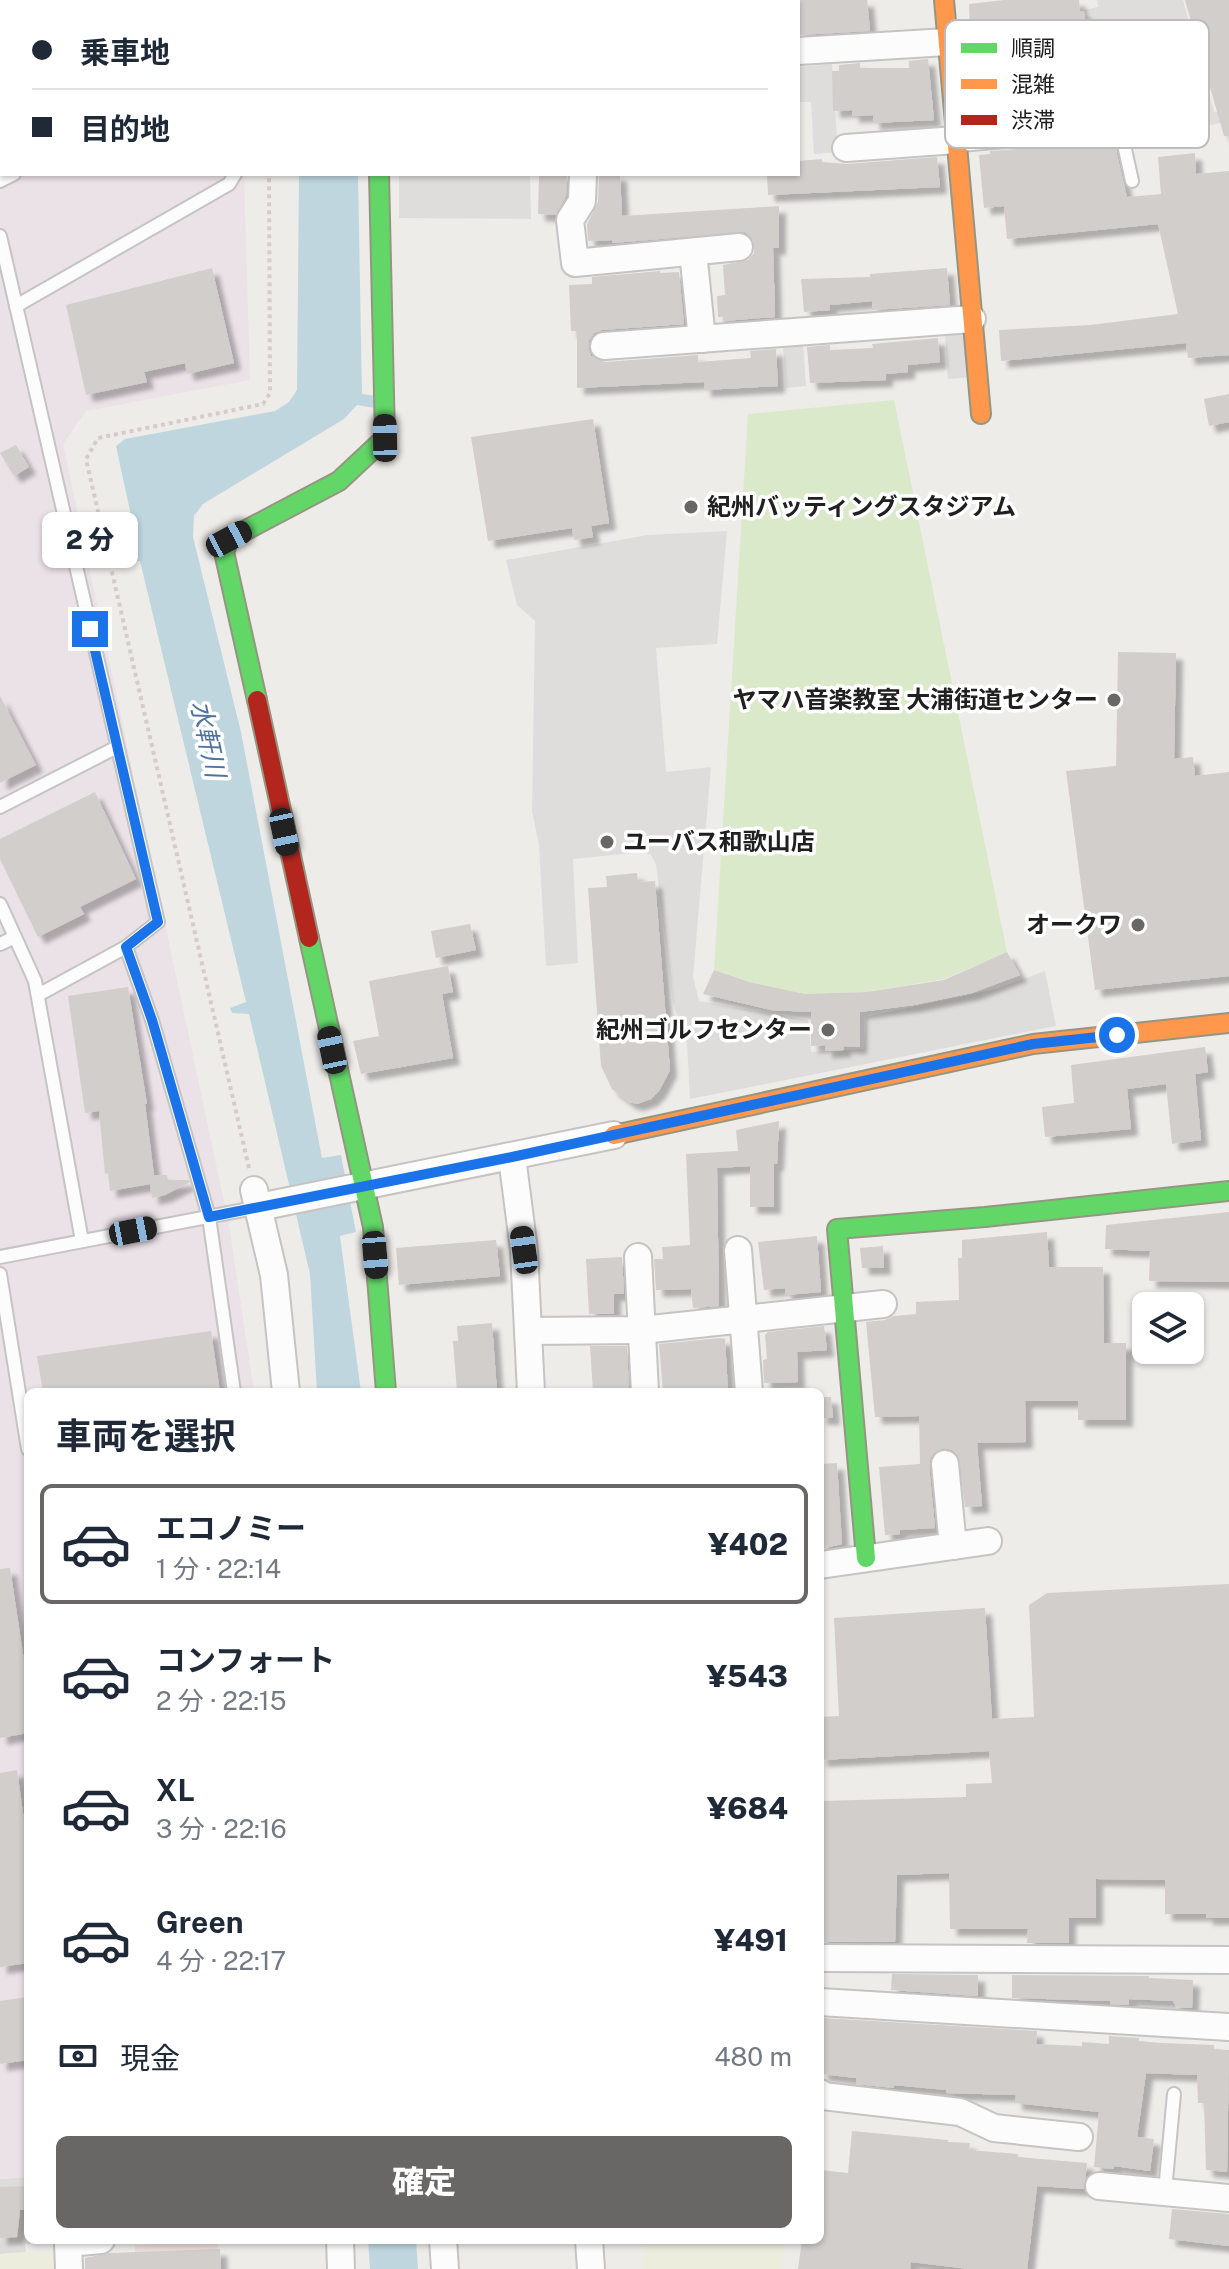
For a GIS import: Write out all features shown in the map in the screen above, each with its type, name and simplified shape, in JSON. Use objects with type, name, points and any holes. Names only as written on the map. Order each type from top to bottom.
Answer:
[{"type":"street","points":[[944,0],[946,20]]},
{"type":"street","points":[[800,51],[945,49]]},
{"type":"street","points":[[846,148],[945,143]]},
{"type":"street","points":[[957,148],[981,414]]},
{"type":"street","points":[[379,176],[385,438],[339,481],[229,539],[224,552],[356,1188],[373,1227],[386,1388]]},
{"type":"street","points":[[583,176],[582,201],[570,220],[575,263],[739,247]]},
{"type":"street","points":[[693,252],[702,339]]},
{"type":"street","points":[[604,346],[972,319]]},
{"type":"street","points":[[286,1388],[274,1275],[257,1198],[356,1188],[1033,1044],[1229,1023]]},
{"type":"street","points":[[512,1157],[524,1250],[531,1388]]},
{"type":"street","points":[[866,1558],[837,1229],[1229,1191]]},
{"type":"street","points":[[738,1250],[749,1388]]},
{"type":"street","points":[[638,1257],[645,1388]]},
{"type":"street","points":[[528,1331],[642,1330],[883,1304]]},
{"type":"street","points":[[945,1464],[953,1546]]},
{"type":"street","points":[[824,1564],[988,1541]]},
{"type":"street","points":[[824,1958],[1229,1960]]},
{"type":"street","points":[[824,2002],[1229,2027]]},
{"type":"street","points":[[824,2096],[960,2112],[994,2128],[1079,2137]]},
{"type":"street","points":[[1099,2186],[1229,2198]]},
{"type":"street","points":[[68,2244],[69,2269]]},
{"type":"street","points":[[340,2244],[341,2269]]},
{"type":"street","points":[[443,2244],[445,2269]]},
{"type":"street","points":[[589,2244],[591,2269]]},
{"type":"lane","points":[[1125,148],[1132,181]]},
{"type":"lane","points":[[16,306],[229,184],[234,176]]},
{"type":"lane","points":[[0,236],[158,922],[126,947],[38,995]]},
{"type":"lane","points":[[0,807],[117,747]]},
{"type":"lane","points":[[0,904],[35,981],[82,1241]]},
{"type":"lane","points":[[0,944],[15,937]]},
{"type":"lane","points":[[126,947],[152,1020],[209,1217],[233,1388]]},
{"type":"lane","points":[[0,1257],[209,1217],[257,1198]]},
{"type":"lane","points":[[0,1274],[24,1424]]},
{"type":"lane","points":[[1165,2191],[1174,2094]]},
{"type":"path","points":[[257,1198],[86,459],[98,438],[263,404],[270,393],[269,176]]},
{"type":"shaded area","points":[[1097,0],[1183,0],[1189,20],[1087,20],[1084,10],[1098,7]]},
{"type":"shaded area","points":[[832,64],[838,152],[814,154],[811,102],[800,102],[800,67]]},
{"type":"shaded area","points":[[1209,94],[1214,112],[1229,109],[1229,121],[1209,125]]},
{"type":"shaded area","points":[[0,176],[244,176],[250,380],[86,411],[63,444],[229,1225],[253,1388],[24,1388],[24,2177],[0,2179]]},
{"type":"shaded area","points":[[399,176],[530,176],[531,219],[399,218]]},
{"type":"shaded area","points":[[969,334],[972,377],[948,379],[945,335]]},
{"type":"shaded area","points":[[803,345],[806,386],[786,388],[783,346]]},
{"type":"shaded area","points":[[727,531],[717,644],[656,648],[666,772],[711,767],[693,977],[699,1001],[808,1020],[811,1052],[864,1049],[866,1017],[999,988],[1045,971],[1056,1026],[690,1099],[687,1043],[673,1003],[656,864],[651,855],[644,852],[573,859],[578,963],[546,966],[539,845],[532,811],[535,621],[517,605],[506,560],[648,535]]},
{"type":"shaded area","points":[[24,2177],[26,2252],[0,2254],[0,2179]]},
{"type":"shaded area","points":[[218,2244],[219,2269],[136,2269],[135,2245]]},
{"type":"green space","name":"紀州ゴルフセンター","points":[[894,400],[1007,952],[944,979],[867,992],[805,994],[749,982],[714,970],[748,414]]},
{"type":"green space","points":[[645,2244],[784,2244],[783,2269],[643,2269]]},
{"type":"green space","points":[[63,2253],[64,2269],[0,2269],[0,2254]]},
{"type":"water","name":"水軒川","points":[[299,176],[358,176],[362,394],[376,396],[375,408],[357,405],[344,419],[203,504],[194,516],[193,537],[241,732],[322,1158],[341,1155],[356,1232],[340,1236],[360,1388],[317,1388],[310,1274],[249,1014],[232,1013],[230,1008],[246,1002],[140,561],[124,563],[122,552],[138,548],[116,446],[125,439],[275,411],[289,402],[297,390]]},
{"type":"water","points":[[368,2244],[416,2244],[418,2269],[370,2269]]},
{"type":"building","points":[[800,0],[867,0],[870,31],[800,35]]},
{"type":"building","points":[[1004,0],[1079,0],[1085,20],[970,20],[969,4]]},
{"type":"building","points":[[1185,0],[1229,0],[1229,136],[1224,136],[1209,84],[1209,20],[1191,20]]},
{"type":"building","points":[[928,59],[934,120],[873,123],[873,115],[852,116],[852,110],[833,111],[832,71],[839,71],[839,65],[860,63],[860,68],[909,68],[909,61]]},
{"type":"building","points":[[1115,148],[1127,197],[1161,194],[1158,157],[1195,153],[1196,174],[1229,171],[1229,355],[1188,358],[1186,343],[1001,361],[999,330],[1091,325],[1178,314],[1158,224],[1007,239],[1004,206],[984,208],[979,155],[990,154],[990,151]]},
{"type":"building","points":[[937,157],[940,187],[768,195],[767,176],[800,176],[800,161],[822,159],[822,162],[847,164]]},
{"type":"building","points":[[539,176],[567,176],[566,196],[556,215],[538,214]]},
{"type":"building","points":[[599,176],[620,176],[622,216],[779,206],[779,248],[773,248],[775,317],[723,321],[723,317],[718,317],[717,296],[725,295],[723,265],[748,260],[754,253],[752,238],[745,232],[612,243],[612,240],[588,241],[587,224],[598,202]]},
{"type":"building","points":[[212,268],[234,363],[187,374],[185,363],[144,372],[147,382],[86,395],[66,305]]},
{"type":"building","points":[[947,268],[950,305],[872,310],[872,301],[830,305],[830,310],[804,312],[801,279],[870,277],[870,274]]},
{"type":"building","points":[[679,272],[684,324],[602,330],[594,333],[589,340],[591,356],[605,362],[698,355],[698,362],[751,358],[750,351],[776,349],[778,386],[704,390],[704,382],[577,388],[577,340],[576,331],[571,331],[569,285],[592,284],[592,277]]},
{"type":"building","points":[[938,338],[940,362],[908,365],[908,372],[886,374],[886,380],[810,383],[807,347],[830,345],[830,350],[873,348],[872,344]]},
{"type":"building","points":[[1229,394],[1229,422],[1209,426],[1204,399]]},
{"type":"building","points":[[593,419],[609,523],[591,526],[593,537],[574,540],[572,528],[488,541],[471,437]]},
{"type":"building","points":[[16,445],[29,467],[14,476],[0,453]]},
{"type":"building","points":[[1118,652],[1176,653],[1174,759],[1193,757],[1195,776],[1229,772],[1229,976],[1095,990],[1066,771],[1116,766]]},
{"type":"building","points":[[0,696],[36,765],[0,783]]},
{"type":"building","points":[[95,792],[136,879],[80,907],[84,914],[38,937],[0,859],[0,839]]},
{"type":"building","points":[[637,873],[638,882],[655,881],[670,1070],[659,1091],[651,1099],[637,1104],[629,1102],[612,1089],[601,1066],[588,888],[607,887],[606,876]]},
{"type":"building","points":[[470,924],[476,950],[436,958],[431,931]]},
{"type":"building","points":[[1007,952],[1020,975],[972,993],[860,1012],[860,1047],[844,1046],[844,1050],[825,1051],[826,1045],[811,1046],[811,1012],[771,1010],[703,994],[714,970],[749,982],[805,994],[867,992],[944,980]]},
{"type":"building","points":[[448,966],[453,992],[442,994],[453,1058],[361,1074],[353,1041],[379,1036],[369,981]]},
{"type":"building","points":[[128,987],[147,1104],[154,1175],[167,1175],[168,1180],[190,1182],[152,1198],[150,1184],[110,1191],[108,1173],[105,1174],[99,1111],[85,1113],[68,996]]},
{"type":"building","points":[[1205,1047],[1208,1072],[1195,1074],[1201,1140],[1172,1144],[1166,1084],[1127,1089],[1131,1129],[1045,1137],[1042,1107],[1074,1103],[1071,1065]]},
{"type":"building","points":[[779,1121],[777,1164],[774,1164],[774,1207],[750,1207],[750,1166],[717,1168],[719,1306],[693,1308],[691,1289],[656,1290],[654,1259],[663,1259],[662,1247],[690,1245],[686,1154],[738,1151],[736,1130]]},
{"type":"building","points":[[1229,1212],[1229,1282],[1149,1281],[1150,1251],[1105,1249],[1106,1225]]},
{"type":"building","points":[[1047,1232],[1049,1267],[1103,1267],[1104,1343],[1126,1343],[1126,1420],[1078,1420],[1078,1401],[1025,1401],[1026,1442],[977,1443],[982,1506],[965,1507],[958,1455],[943,1448],[931,1457],[929,1465],[935,1528],[900,1530],[900,1534],[885,1535],[879,1467],[920,1464],[919,1416],[875,1417],[866,1322],[916,1314],[916,1302],[959,1300],[958,1258],[962,1258],[962,1240]]},
{"type":"building","points":[[817,1236],[821,1292],[785,1295],[785,1288],[764,1290],[758,1242]]},
{"type":"building","points":[[496,1240],[500,1276],[399,1285],[396,1248]]},
{"type":"building","points":[[883,1246],[884,1268],[862,1268],[860,1248]]},
{"type":"building","points":[[622,1257],[624,1294],[614,1294],[614,1314],[589,1314],[586,1259]]},
{"type":"building","points":[[492,1323],[497,1388],[457,1388],[453,1341],[458,1341],[457,1326]]},
{"type":"building","points":[[824,1326],[827,1350],[797,1352],[798,1382],[764,1383],[763,1360],[767,1359],[765,1335],[768,1332]]},
{"type":"building","points":[[211,1331],[219,1388],[42,1388],[37,1356]]},
{"type":"building","points":[[725,1339],[728,1388],[663,1388],[659,1344]]},
{"type":"building","points":[[590,1346],[627,1346],[629,1388],[593,1388]]},
{"type":"building","points":[[824,1397],[831,1397],[833,1418],[824,1418]]},
{"type":"building","points":[[837,1463],[842,1544],[824,1548],[824,1464]]},
{"type":"building","points":[[10,1568],[24,1661],[24,1734],[0,1738],[0,1569]]},
{"type":"building","points":[[1229,1584],[1229,1918],[1206,1918],[1206,1914],[1165,1914],[1165,1880],[1096,1879],[1096,1918],[1069,1918],[1069,1943],[1027,1943],[1028,1929],[950,1929],[949,1873],[897,1875],[895,1942],[824,1942],[824,1801],[966,1797],[966,1784],[992,1783],[989,1751],[824,1760],[824,1717],[839,1716],[834,1618],[985,1608],[992,1719],[1034,1717],[1029,1605],[1047,1593]]},
{"type":"building","points":[[17,1770],[24,1820],[24,1964],[0,1967],[0,1773]]},
{"type":"building","points":[[892,1974],[978,1975],[978,1996],[891,1990]]},
{"type":"building","points":[[1012,1975],[1149,1976],[1193,1980],[1192,2008],[1176,2007],[1173,2001],[1129,1999],[1129,2005],[1110,2004],[1110,2001],[1012,1998]]},
{"type":"building","points":[[24,1998],[24,2061],[0,2064],[0,2001]]},
{"type":"building","points":[[824,2018],[1037,2031],[1036,2044],[1109,2044],[1109,2036],[1162,2043],[1214,2045],[1214,2049],[1229,2050],[1227,2172],[1206,2170],[1204,2103],[1198,2103],[1197,2075],[1146,2073],[1137,2137],[1154,2139],[1150,2171],[1114,2166],[1114,2169],[1094,2167],[1099,2112],[1015,2103],[1016,2095],[946,2093],[946,2090],[856,2084],[856,2078],[824,2074]]},
{"type":"building","points":[[852,2131],[948,2140],[970,2143],[969,2150],[1087,2163],[1084,2189],[1037,2186],[1027,2269],[969,2269],[911,2262],[910,2269],[798,2269],[801,2244],[824,2244],[824,2170],[848,2173]]},
{"type":"building","points":[[24,2186],[24,2210],[20,2210],[17,2237],[0,2238],[0,2187]]},
{"type":"building","points":[[1172,2209],[1229,2214],[1229,2246],[1169,2239]]},
{"type":"building","points":[[220,2249],[221,2269],[85,2269],[85,2258],[110,2253]]},
{"type":"traffic: fast","points":[[257,700],[224,552],[229,539],[339,481],[385,438],[379,176]]},
{"type":"traffic: fast","points":[[309,938],[373,1227],[386,1388]]},
{"type":"traffic: fast","points":[[866,1558],[837,1229],[1229,1191]]},
{"type":"traffic: slow","points":[[944,0],[946,20]]},
{"type":"traffic: slow","points":[[957,148],[981,414]]},
{"type":"traffic: slow","points":[[614,1135],[1033,1044],[1229,1023]]},
{"type":"traffic: jam","points":[[257,700],[309,938]]},
{"type":"place","name":"紀州バッティングスタジアム","points":[[691,507]]},
{"type":"place","name":"ヤマハ音楽教室 大浦街道センター","points":[[1114,700]]},
{"type":"place","name":"ユーバス和歌山店","points":[[607,842]]},
{"type":"place","name":"オークワ","points":[[1138,925]]},
{"type":"place","name":"紀州ゴルフセンター","points":[[828,1030]]},
{"type":"route","points":[[90,629],[158,922],[126,947],[152,1020],[209,1217],[512,1157],[1033,1044],[1117,1035]]}]
